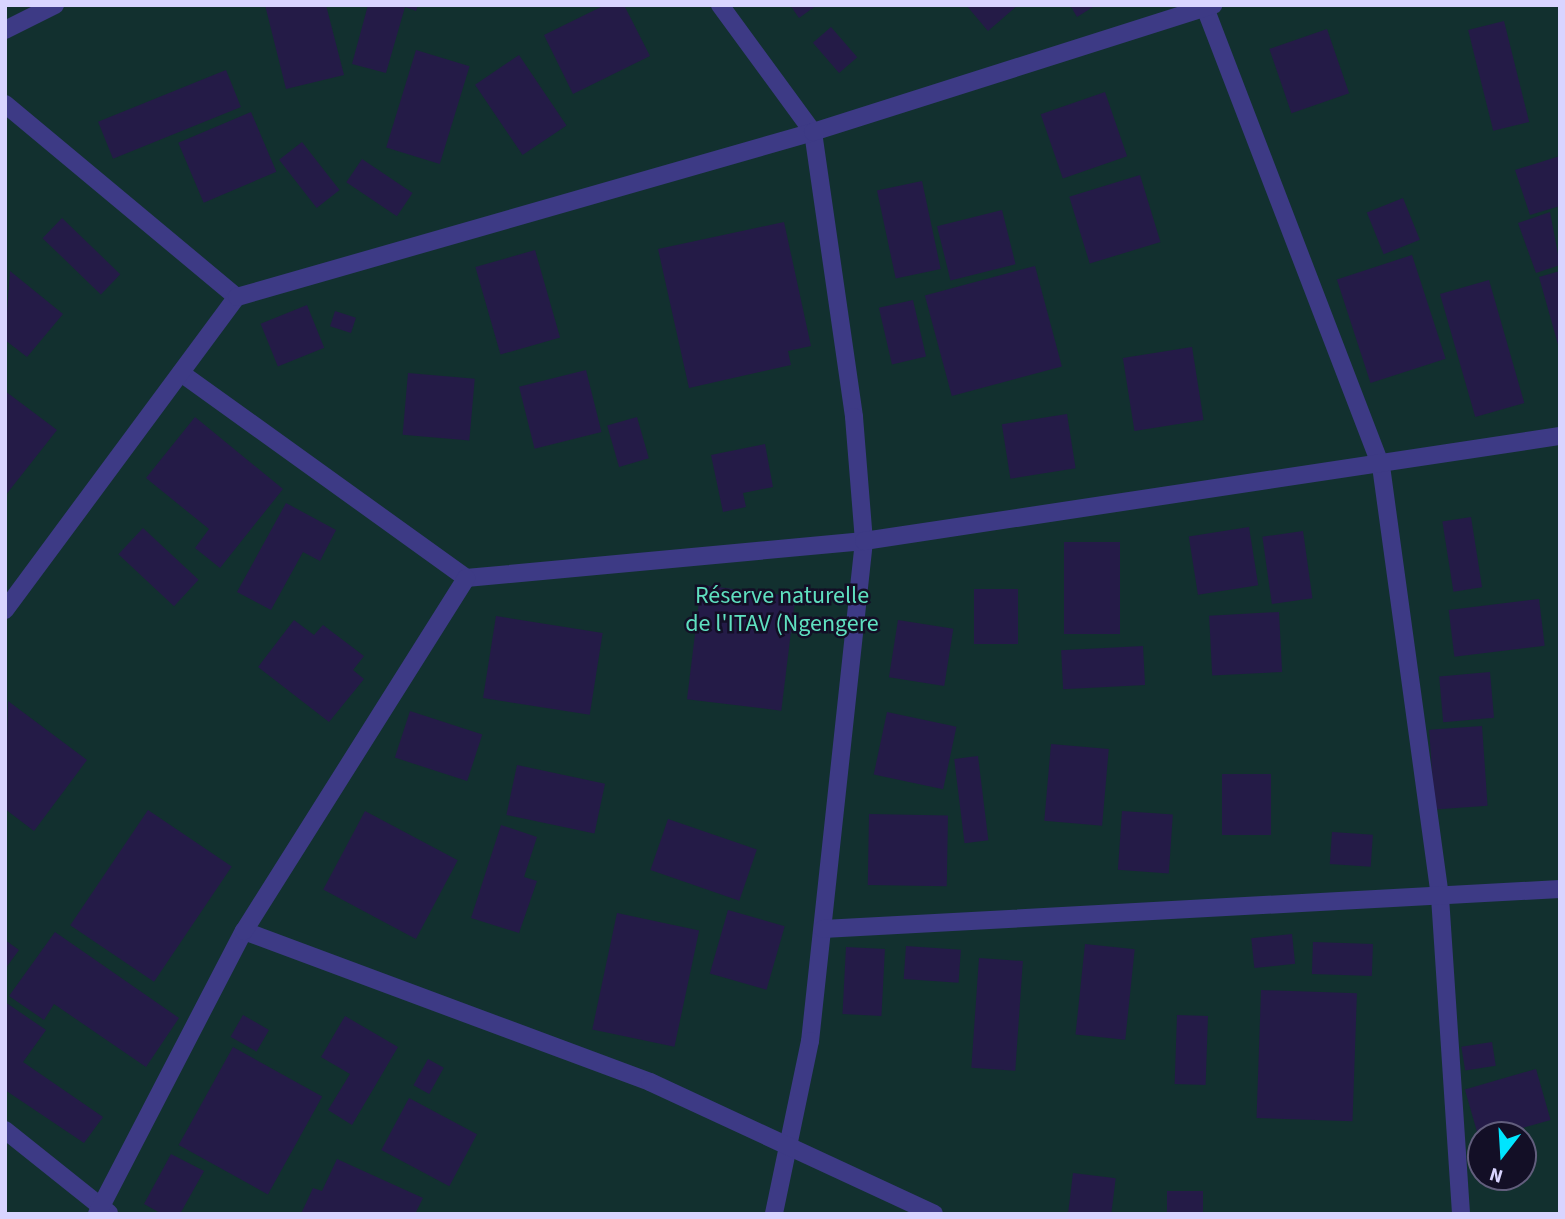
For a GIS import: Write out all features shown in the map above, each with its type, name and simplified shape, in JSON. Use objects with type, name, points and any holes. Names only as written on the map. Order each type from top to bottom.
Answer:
[{"type":"street","points":[[5,30],[55,5]]},
{"type":"street","points":[[720,5],[813,132],[852,404],[864,541],[810,1041],[774,1214]]},
{"type":"street","points":[[5,610],[237,297],[813,132],[1207,6],[1381,466],[1440,898],[1461,1214]]},
{"type":"street","points":[[5,104],[237,297]]},
{"type":"street","points":[[181,373],[466,578],[864,541],[1381,466],[1560,436]]},
{"type":"street","points":[[5,1130],[103,1212],[244,930],[466,578]]},
{"type":"street","points":[[823,929],[1440,898],[1560,889]]},
{"type":"street","points":[[244,930],[650,1082],[788,1143],[934,1214]]},
{"type":"green space","name":"Réserve naturelle de l'ITAV (Ngengere","points":[[5,5],[1560,5],[1560,1214],[5,1214]]},
{"type":"building","points":[[265,5],[326,5],[344,75],[286,89]]},
{"type":"building","points":[[368,5],[418,5],[416,11],[405,7],[386,73],[352,64]]},
{"type":"building","points":[[605,5],[624,5],[650,56],[573,94],[544,35]]},
{"type":"building","points":[[790,5],[817,5],[799,18]]},
{"type":"building","points":[[966,5],[1018,5],[988,31]]},
{"type":"building","points":[[1070,5],[1091,5],[1093,7],[1077,17]]},
{"type":"building","points":[[1504,21],[1529,122],[1493,131],[1468,30]]},
{"type":"building","points":[[831,27],[857,57],[839,73],[813,43]]},
{"type":"building","points":[[1327,29],[1349,93],[1291,113],[1269,49]]},
{"type":"building","points":[[416,50],[470,66],[440,164],[386,148]]},
{"type":"building","points":[[519,55],[567,125],[523,155],[475,85]]},
{"type":"building","points":[[226,70],[241,107],[113,159],[98,122]]},
{"type":"building","points":[[1105,92],[1127,156],[1063,178],[1041,114]]},
{"type":"building","points":[[251,112],[276,172],[204,203],[178,143]]},
{"type":"building","points":[[302,142],[340,190],[317,208],[279,160]]},
{"type":"building","points":[[1560,156],[1560,206],[1530,215],[1515,170]]},
{"type":"building","points":[[362,159],[413,193],[397,216],[346,182]]},
{"type":"building","points":[[1140,175],[1160,242],[1090,264],[1069,197]]},
{"type":"building","points":[[922,181],[941,269],[896,279],[877,191]]},
{"type":"building","points":[[1403,198],[1420,240],[1384,254],[1367,213]]},
{"type":"building","points":[[1002,210],[1016,264],[951,281],[937,226]]},
{"type":"building","points":[[1550,212],[1560,265],[1536,273],[1518,223]]},
{"type":"building","points":[[62,218],[120,274],[101,294],[43,238]]},
{"type":"building","points":[[784,222],[811,346],[788,351],[791,365],[689,388],[658,249]]},
{"type":"building","points":[[535,250],[560,337],[500,355],[475,267]]},
{"type":"building","points":[[1412,255],[1446,359],[1371,383],[1337,279]]},
{"type":"building","points":[[1035,266],[1062,366],[952,396],[925,296]]},
{"type":"building","points":[[10,271],[63,314],[27,357],[5,340]]},
{"type":"building","points":[[1560,271],[1560,348],[1559,348],[1539,277]]},
{"type":"building","points":[[1489,280],[1524,403],[1475,417],[1440,294]]},
{"type":"building","points":[[913,300],[926,357],[892,364],[879,308]]},
{"type":"building","points":[[307,305],[324,348],[278,366],[261,324]]},
{"type":"building","points":[[335,311],[356,318],[351,333],[330,326]]},
{"type":"building","points":[[1192,347],[1204,420],[1134,431],[1123,358]]},
{"type":"building","points":[[586,370],[601,432],[535,449],[519,387]]},
{"type":"building","points":[[408,373],[475,379],[469,441],[403,435]]},
{"type":"building","points":[[5,391],[57,430],[5,496]]},
{"type":"building","points":[[1067,414],[1076,468],[1010,479],[1002,424]]},
{"type":"building","points":[[195,417],[283,489],[220,568],[195,548],[209,529],[146,478]]},
{"type":"building","points":[[637,417],[649,458],[619,467],[607,426]]},
{"type":"building","points":[[765,444],[773,487],[743,493],[746,507],[723,512],[711,455]]},
{"type":"building","points":[[286,503],[336,530],[320,561],[303,552],[271,610],[237,592]]},
{"type":"building","points":[[1471,517],[1482,587],[1453,592],[1442,522]]},
{"type":"building","points":[[1249,527],[1258,585],[1198,595],[1189,537]]},
{"type":"building","points":[[143,528],[199,580],[174,606],[118,554]]},
{"type":"building","points":[[1303,531],[1312,598],[1272,604],[1262,537]]},
{"type":"building","points":[[1064,542],[1120,542],[1120,634],[1064,634]]},
{"type":"building","points":[[701,585],[795,597],[781,711],[687,699]]},
{"type":"building","points":[[974,589],[1018,589],[1018,644],[974,644]]},
{"type":"building","points":[[1539,599],[1545,646],[1454,657],[1449,610]]},
{"type":"building","points":[[1279,612],[1282,672],[1212,676],[1209,616]]},
{"type":"building","points":[[496,616],[603,633],[590,715],[483,698]]},
{"type":"building","points":[[294,620],[314,635],[323,625],[364,656],[353,670],[364,679],[329,722],[258,667]]},
{"type":"building","points":[[898,620],[953,629],[944,686],[889,677]]},
{"type":"building","points":[[1143,646],[1145,685],[1063,689],[1061,650]]},
{"type":"building","points":[[1490,672],[1494,718],[1443,722],[1439,676]]},
{"type":"building","points":[[8,701],[87,760],[34,831],[5,809]]},
{"type":"building","points":[[410,711],[482,734],[467,781],[395,758]]},
{"type":"building","points":[[887,712],[956,727],[943,789],[874,775]]},
{"type":"building","points":[[1482,726],[1488,806],[1435,810],[1429,730]]},
{"type":"building","points":[[1051,744],[1109,749],[1102,826],[1044,821]]},
{"type":"building","points":[[978,756],[988,840],[965,843],[954,759]]},
{"type":"building","points":[[517,765],[605,784],[594,834],[506,815]]},
{"type":"building","points":[[1222,774],[1271,774],[1271,835],[1222,835]]},
{"type":"building","points":[[148,810],[232,866],[154,982],[70,925]]},
{"type":"building","points":[[365,811],[458,860],[416,939],[323,890]]},
{"type":"building","points":[[1122,811],[1173,815],[1169,873],[1118,870]]},
{"type":"building","points":[[869,814],[948,815],[947,886],[868,885]]},
{"type":"building","points":[[668,819],[757,850],[739,901],[650,870]]},
{"type":"building","points":[[501,825],[537,837],[524,877],[537,881],[519,933],[471,918]]},
{"type":"building","points":[[1332,832],[1373,835],[1371,867],[1330,864]]},
{"type":"building","points":[[728,910],[785,926],[767,990],[710,973]]},
{"type":"building","points":[[617,913],[699,930],[674,1047],[592,1029]]},
{"type":"building","points":[[55,932],[179,1018],[146,1067],[54,1004],[44,1020],[9,996]]},
{"type":"building","points":[[1292,934],[1295,964],[1254,968],[1251,938]]},
{"type":"building","points":[[5,940],[19,950],[5,969]]},
{"type":"building","points":[[1313,942],[1373,944],[1372,976],[1312,974]]},
{"type":"building","points":[[1085,944],[1135,949],[1125,1040],[1075,1035]]},
{"type":"building","points":[[906,946],[961,950],[959,983],[904,979]]},
{"type":"building","points":[[846,947],[885,949],[881,1016],[842,1014]]},
{"type":"building","points":[[979,958],[1023,961],[1015,1071],[971,1068]]},
{"type":"building","points":[[1261,990],[1357,993],[1352,1121],[1257,1118]]},
{"type":"building","points":[[5,1002],[46,1030],[23,1062],[103,1117],[84,1143],[5,1090]]},
{"type":"building","points":[[243,1015],[269,1030],[256,1052],[231,1037]]},
{"type":"building","points":[[1177,1015],[1208,1016],[1206,1085],[1175,1084]]},
{"type":"building","points":[[345,1016],[398,1047],[352,1125],[328,1110],[350,1074],[321,1057]]},
{"type":"building","points":[[1492,1042],[1496,1066],[1465,1071],[1461,1047]]},
{"type":"building","points":[[233,1047],[322,1096],[268,1194],[179,1145]]},
{"type":"building","points":[[428,1059],[444,1068],[429,1094],[413,1085]]},
{"type":"building","points":[[1536,1069],[1551,1120],[1537,1124],[1537,1121],[1474,1121],[1465,1089]]},
{"type":"building","points":[[409,1098],[477,1134],[449,1186],[381,1150]]},
{"type":"building","points":[[171,1154],[204,1171],[180,1214],[162,1214],[144,1204]]},
{"type":"building","points":[[337,1159],[423,1198],[415,1214],[301,1214],[313,1188],[322,1191]]},
{"type":"building","points":[[1073,1173],[1116,1178],[1111,1214],[1068,1214]]},
{"type":"building","points":[[1167,1191],[1203,1191],[1203,1214],[1167,1214]]}]
